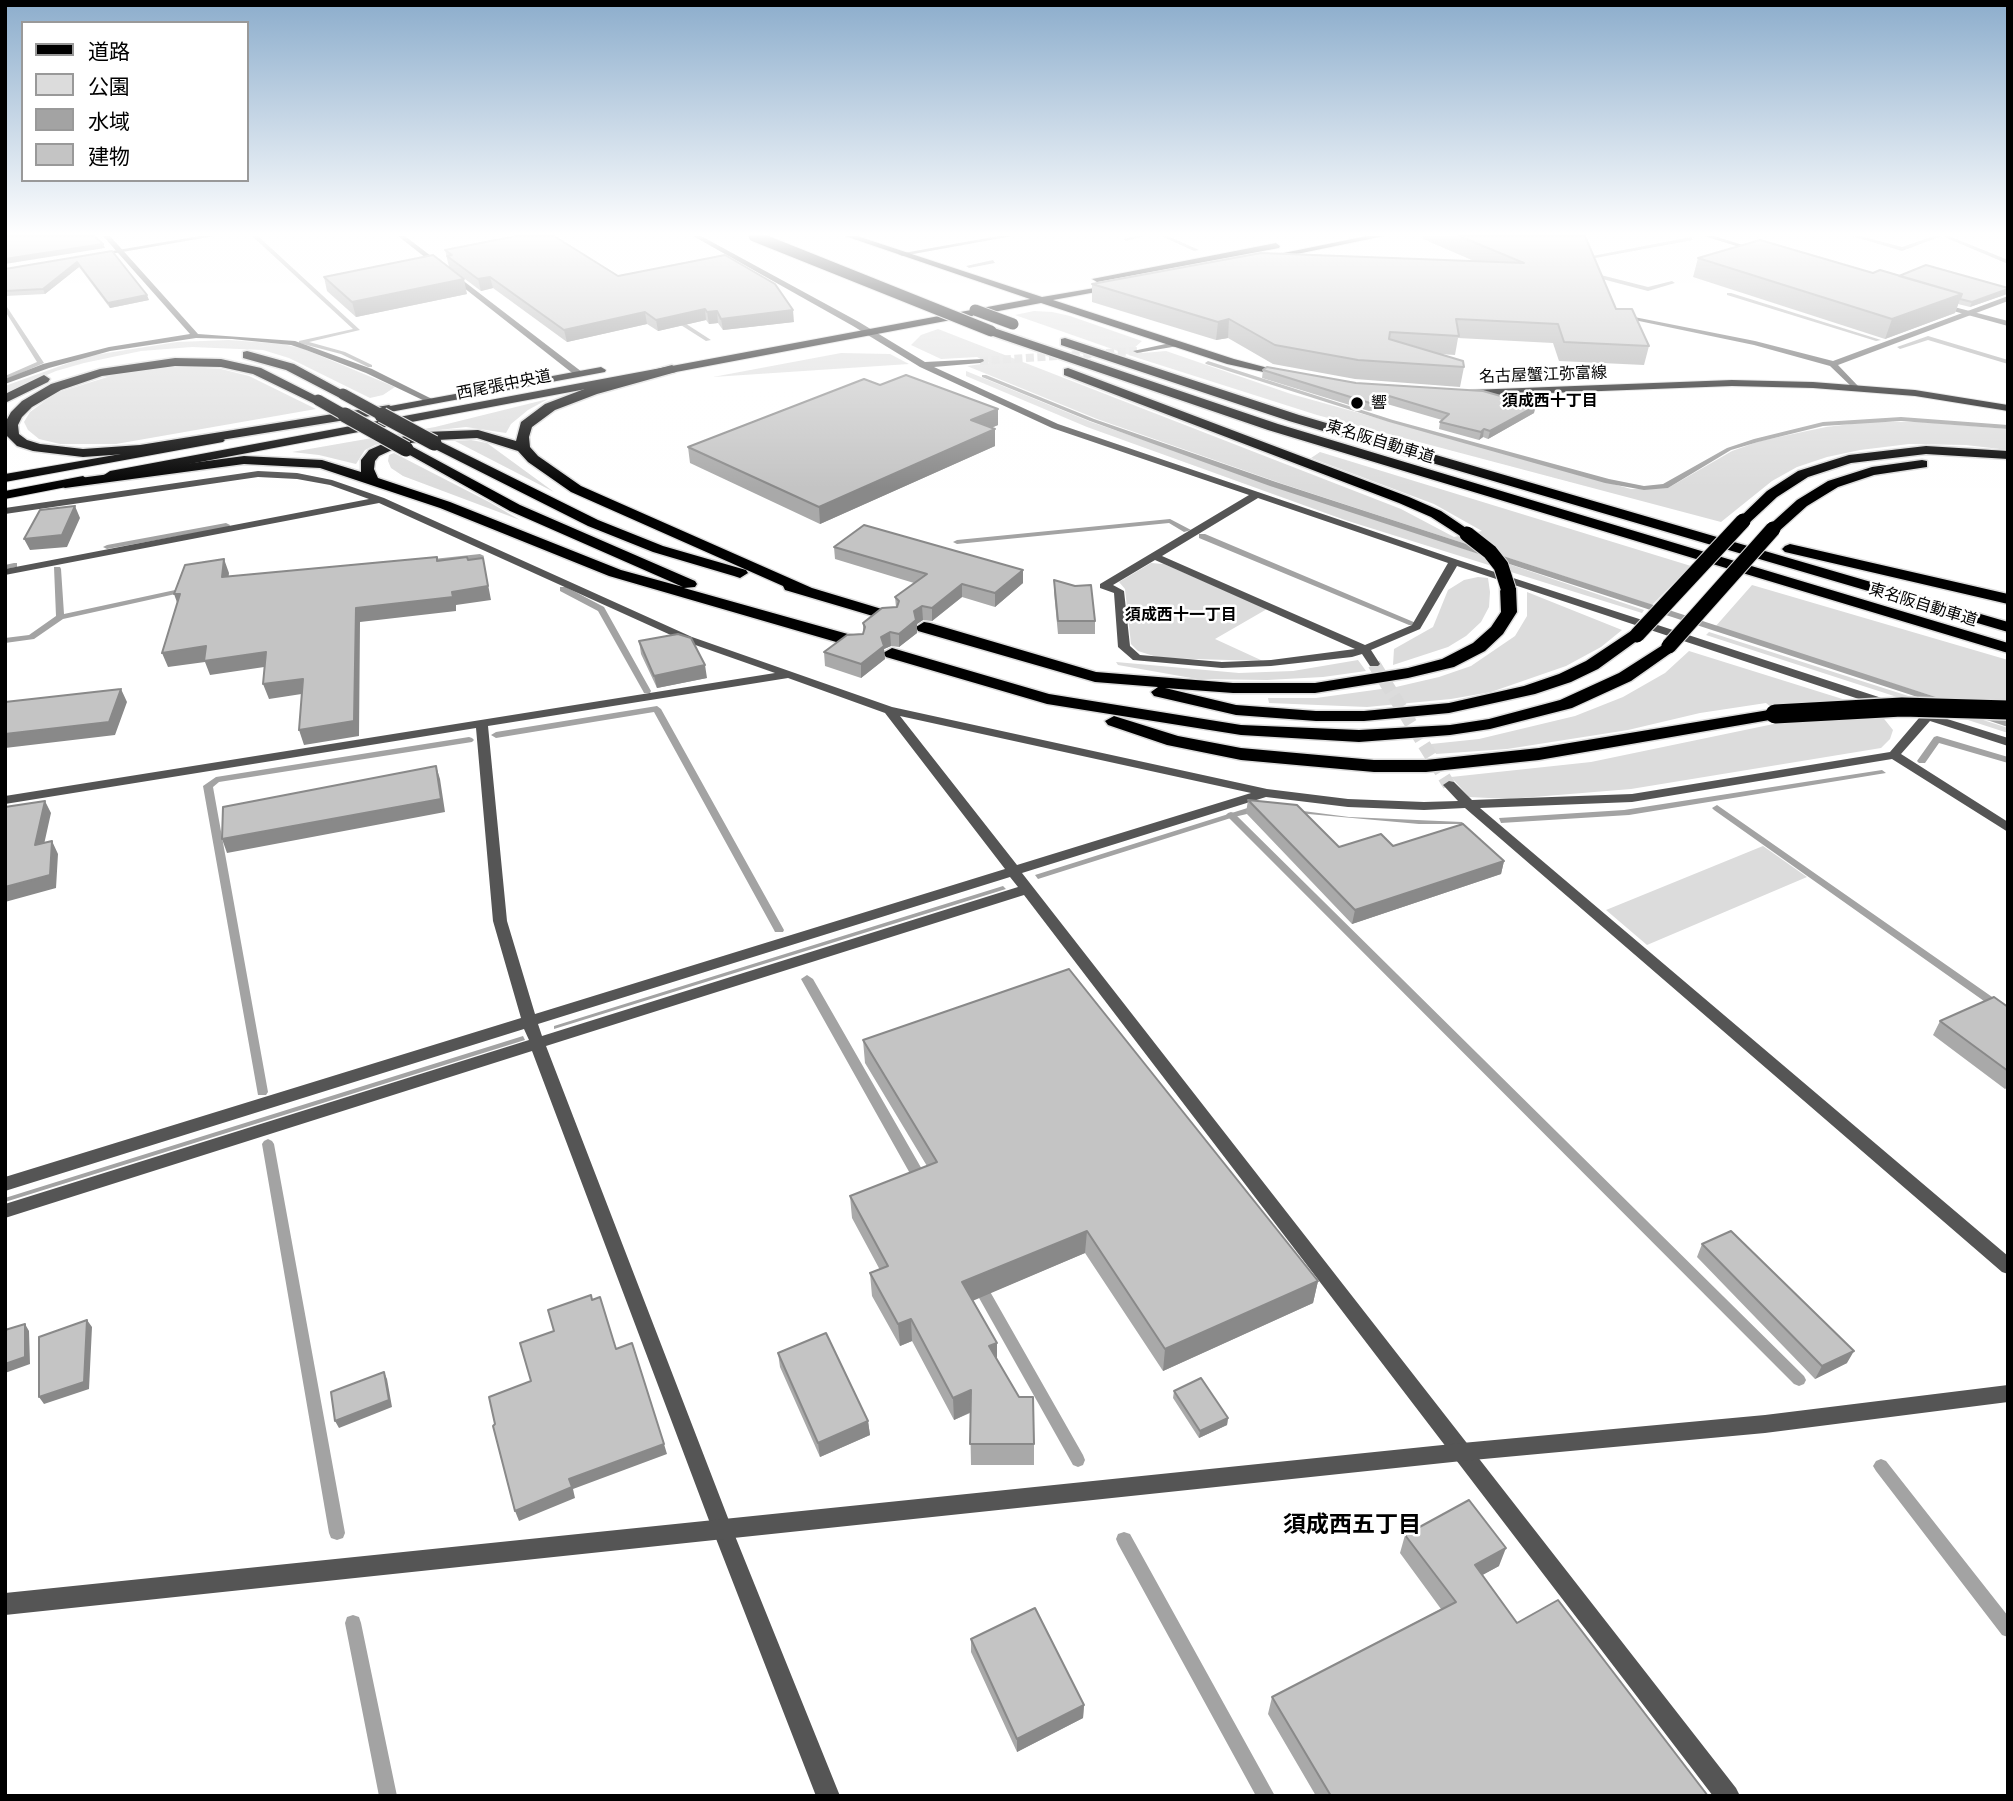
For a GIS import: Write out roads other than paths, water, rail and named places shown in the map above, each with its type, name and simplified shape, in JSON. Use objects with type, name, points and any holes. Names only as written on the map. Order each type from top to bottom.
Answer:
[{"type":"highway","points":[[953,320],[1116,392],[1404,499],[1436,514],[1490,552],[1501,566],[1508,588],[1509,612],[1497,630],[1479,646],[1448,663],[1408,673],[1358,683],[1274,689],[1096,677]]},
{"type":"highway","name":"東名阪自動車道","points":[[954,320],[985,333],[1300,436],[2008,648]]},
{"type":"highway","name":"東名阪自動車道","points":[[1003,320],[1294,418],[2008,627]]},
{"type":"highway","points":[[5,399],[43,379],[86,366],[139,355],[190,351],[236,354],[274,361],[305,373],[541,499],[658,549],[889,616]]},
{"type":"highway","points":[[388,410],[140,449],[83,453],[38,448],[22,443],[13,435],[11,425],[27,404],[56,387],[100,373],[163,363],[198,361],[240,366],[275,377],[318,400],[406,449],[466,482],[568,533],[767,617]]},
{"type":"highway","points":[[523,448],[522,437],[526,425],[550,407],[592,391],[672,369]]},
{"type":"highway","points":[[1294,418],[1392,441],[1811,554],[2008,599]]},
{"type":"highway","points":[[371,479],[367,469],[368,460],[374,453],[401,441],[424,436],[478,434],[523,448],[533,459],[576,489],[804,590]]},
{"type":"highway","points":[[924,627],[1096,677],[1236,710],[1316,716],[1408,713],[1489,700],[1565,678],[1592,665],[1637,635],[1743,521],[1772,494],[1803,474],[1849,459],[1926,450],[2008,455]]},
{"type":"highway","points":[[65,484],[203,464],[273,459],[322,464],[371,479],[615,573],[856,642]]},
{"type":"highway","points":[[1047,699],[1186,723],[1309,735],[1406,734],[1490,724],[1566,704],[1625,677],[1669,646],[1773,529],[1817,493],[1850,477],[1921,464],[2008,466]]},
{"type":"highway","points":[[892,653],[1047,699],[1174,741],[1241,754],[1374,766],[1481,762],[1775,713],[1902,707],[2008,710]]},
{"type":"main road","points":[[683,355],[877,320]]},
{"type":"main road","name":"西尾張中央道","points":[[5,495],[933,320]]},
{"type":"main road","points":[[1102,320],[1231,362],[1301,377]]},
{"type":"main road","name":"西尾張中央道","points":[[5,478],[617,367]]},
{"type":"main road","name":"名古屋蟹江弥富線","points":[[1456,393],[1732,383],[1854,387],[2008,408]]},
{"type":"street","points":[[182,320],[196,336]]},
{"type":"street","points":[[509,320],[579,374]]},
{"type":"street","points":[[849,320],[923,365],[1055,426],[1454,562],[2008,742]]},
{"type":"street","points":[[1639,320],[1755,343],[1833,363],[1953,320]]},
{"type":"street","points":[[5,382],[90,353],[196,336],[292,343],[369,371],[432,401]]},
{"type":"street","points":[[1137,351],[1175,344]]},
{"type":"street","points":[[923,365],[980,361]]},
{"type":"street","points":[[1833,363],[1854,387]]},
{"type":"street","points":[[5,511],[84,501],[153,488],[270,474],[332,483],[381,500],[688,639],[889,710],[1265,793],[1348,803],[1469,805],[1632,798],[1894,755],[1927,717]]},
{"type":"street","points":[[1256,495],[1104,586],[1119,591],[1125,647],[1137,658],[1222,665],[1271,663],[1352,654],[1416,627],[1454,562]]},
{"type":"street","points":[[5,572],[381,500]]},
{"type":"street","points":[[1154,556],[1366,649],[1374,664]]},
{"type":"street","points":[[5,800],[789,675]]},
{"type":"street","points":[[889,710],[1728,1796]]},
{"type":"street","points":[[482,726],[500,921],[529,1021],[723,1531],[828,1796]]},
{"type":"street","points":[[1894,755],[2008,828]]},
{"type":"street","points":[[1449,785],[2008,1267]]},
{"type":"street","points":[[5,1184],[1265,793]]},
{"type":"street","points":[[5,1211],[1027,889]]},
{"type":"street","points":[[5,1604],[1461,1452],[1765,1424],[2008,1394]]},
{"type":"water","points":[[1882,770],[1886,773],[1629,815],[1501,823],[1499,818],[1624,810]]},
{"type":"water","points":[[1257,805],[1349,817],[1464,824],[1419,824],[1264,810],[1038,879],[1035,875]]},
{"type":"water","points":[[1003,886],[1006,889],[554,1029],[554,1026]]},
{"type":"water","points":[[523,1036],[525,1040],[5,1202],[5,1198]]},
{"type":"waterway","points":[[5,378],[41,363],[14,320]]},
{"type":"waterway","points":[[346,320],[357,330],[301,342],[343,353],[370,366]]},
{"type":"waterway","points":[[677,320],[708,340]]},
{"type":"waterway","points":[[1813,320],[1878,340]]},
{"type":"waterway","points":[[1900,347],[1928,338],[2008,362]]},
{"type":"waterway","points":[[1208,363],[1391,421],[1608,481],[1644,488],[1665,486],[1729,449],[1823,424],[1901,419],[2008,427]]},
{"type":"waterway","points":[[984,376],[1092,420],[1273,484],[1942,702]]},
{"type":"waterway","points":[[957,542],[1170,521],[1187,530]]},
{"type":"waterway","points":[[107,547],[226,525]]},
{"type":"waterway","points":[[1202,536],[1412,623]]},
{"type":"waterway","points":[[424,562],[480,556]]},
{"type":"waterway","points":[[5,567],[14,565]]},
{"type":"waterway","points":[[57,569],[60,617]]},
{"type":"waterway","points":[[60,617],[189,589]]},
{"type":"waterway","points":[[563,589],[601,609],[647,691]]},
{"type":"waterway","points":[[5,641],[31,637],[60,617]]},
{"type":"waterway","points":[[496,735],[657,709],[779,930]]},
{"type":"waterway","points":[[1984,716],[2008,724]]},
{"type":"waterway","points":[[1922,761],[1937,739],[2008,760]]},
{"type":"waterway","points":[[262,1092],[208,786],[216,780],[469,740]]},
{"type":"waterway","points":[[1717,808],[2008,1014]]},
{"type":"waterway","points":[[1231,815],[1799,1380]]},
{"type":"waterway","points":[[807,979],[922,1182]]},
{"type":"waterway","points":[[268,1144],[337,1533]]},
{"type":"waterway","points":[[979,1285],[1078,1460]]},
{"type":"waterway","points":[[1881,1466],[2008,1629]]},
{"type":"waterway","points":[[1124,1539],[1266,1796]]},
{"type":"waterway","points":[[353,1623],[388,1796]]},
{"type":"tunnel","points":[[980,361],[1137,351]]},
{"type":"tunnel","points":[[1374,664],[1449,785]]},
{"type":"place","name":"響","points":[[1357,403]]},
{"type":"district","name":"須成西十丁目","points":[[1550,401]]},
{"type":"district","name":"須成西十一丁目","points":[[1181,615]]},
{"type":"district","name":"須成西五丁目","points":[[1352,1525]]}]
